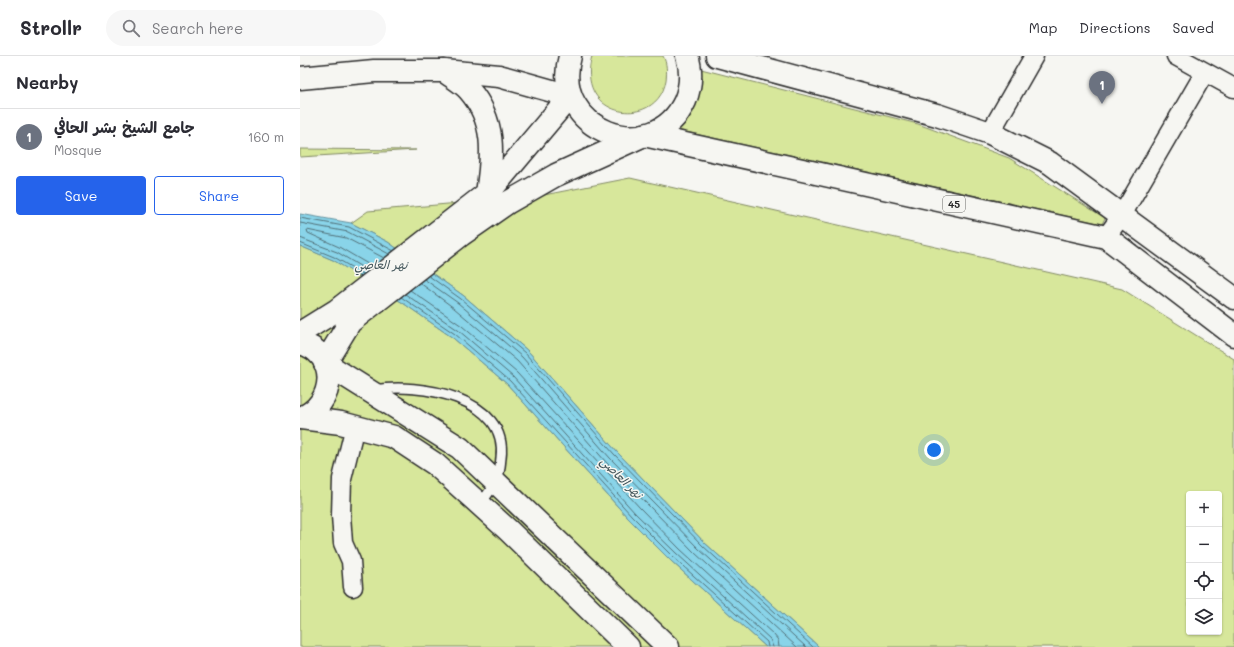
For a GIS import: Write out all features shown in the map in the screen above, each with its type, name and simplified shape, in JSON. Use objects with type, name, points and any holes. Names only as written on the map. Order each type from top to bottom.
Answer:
[{"type":"main road","points":[[570,56],[567,65],[567,81],[570,96],[577,110],[587,121],[600,130],[615,135],[630,137],[644,135]]},
{"type":"main road","points":[[446,236],[556,175],[660,128],[672,119],[682,106],[688,92],[691,77],[687,56]]},
{"type":"main road","points":[[717,56],[937,115],[990,133],[1050,164],[1234,298]]},
{"type":"main road","points":[[300,78],[374,71],[444,71],[499,76],[570,96]]},
{"type":"main road","points":[[444,71],[468,89],[483,110],[491,138],[491,166],[487,193]]},
{"type":"main road","points":[[300,333],[344,316],[446,236],[487,193],[570,96]]},
{"type":"main road","name":"45","points":[[644,135],[1106,237],[1234,335]]},
{"type":"main road","points":[[301,418],[318,408],[324,400],[329,382],[325,363],[344,316]]},
{"type":"main road","points":[[300,344],[312,349],[325,363],[371,390],[460,448],[668,647]]},
{"type":"main road","points":[[301,418],[355,426],[394,437],[434,464],[480,505],[628,647]]},
{"type":"street","points":[[990,133],[1034,56]]},
{"type":"street","points":[[1176,56],[1234,88]]},
{"type":"street","points":[[1106,237],[1122,215],[1206,72]]},
{"type":"street","points":[[353,587],[351,561],[343,543],[340,515],[342,479],[355,426]]},
{"type":"lane","points":[[371,390],[388,387],[427,389],[453,395],[482,412],[497,430],[502,448],[499,472],[496,482],[480,505]]},
{"type":"green space","points":[[592,56],[663,56],[667,71],[666,80],[660,96],[649,107],[634,111],[619,111],[605,105],[595,94],[590,77]]},
{"type":"green space","points":[[697,68],[918,124],[1009,158],[1105,218],[1102,224],[668,128]]},
{"type":"green space","points":[[300,149],[416,150],[300,157]]},
{"type":"green space","points":[[630,178],[1122,289],[1234,359],[1234,647],[819,647],[705,543],[617,452],[528,351],[464,296],[388,242],[351,223],[368,211],[539,196]]},
{"type":"green space","points":[[300,246],[333,260],[403,303],[453,338],[507,384],[629,519],[670,560],[766,647],[300,647]]},
{"type":"water","name":"نهر العاصي","points":[[300,214],[351,223],[388,242],[464,296],[528,351],[617,452],[705,543],[819,647],[766,647],[670,560],[629,519],[507,384],[453,338],[403,303],[333,260],[300,246]]},
{"type":"place","name":"جامع الشيخ بشر الحافي","points":[[1102,104]]}]
